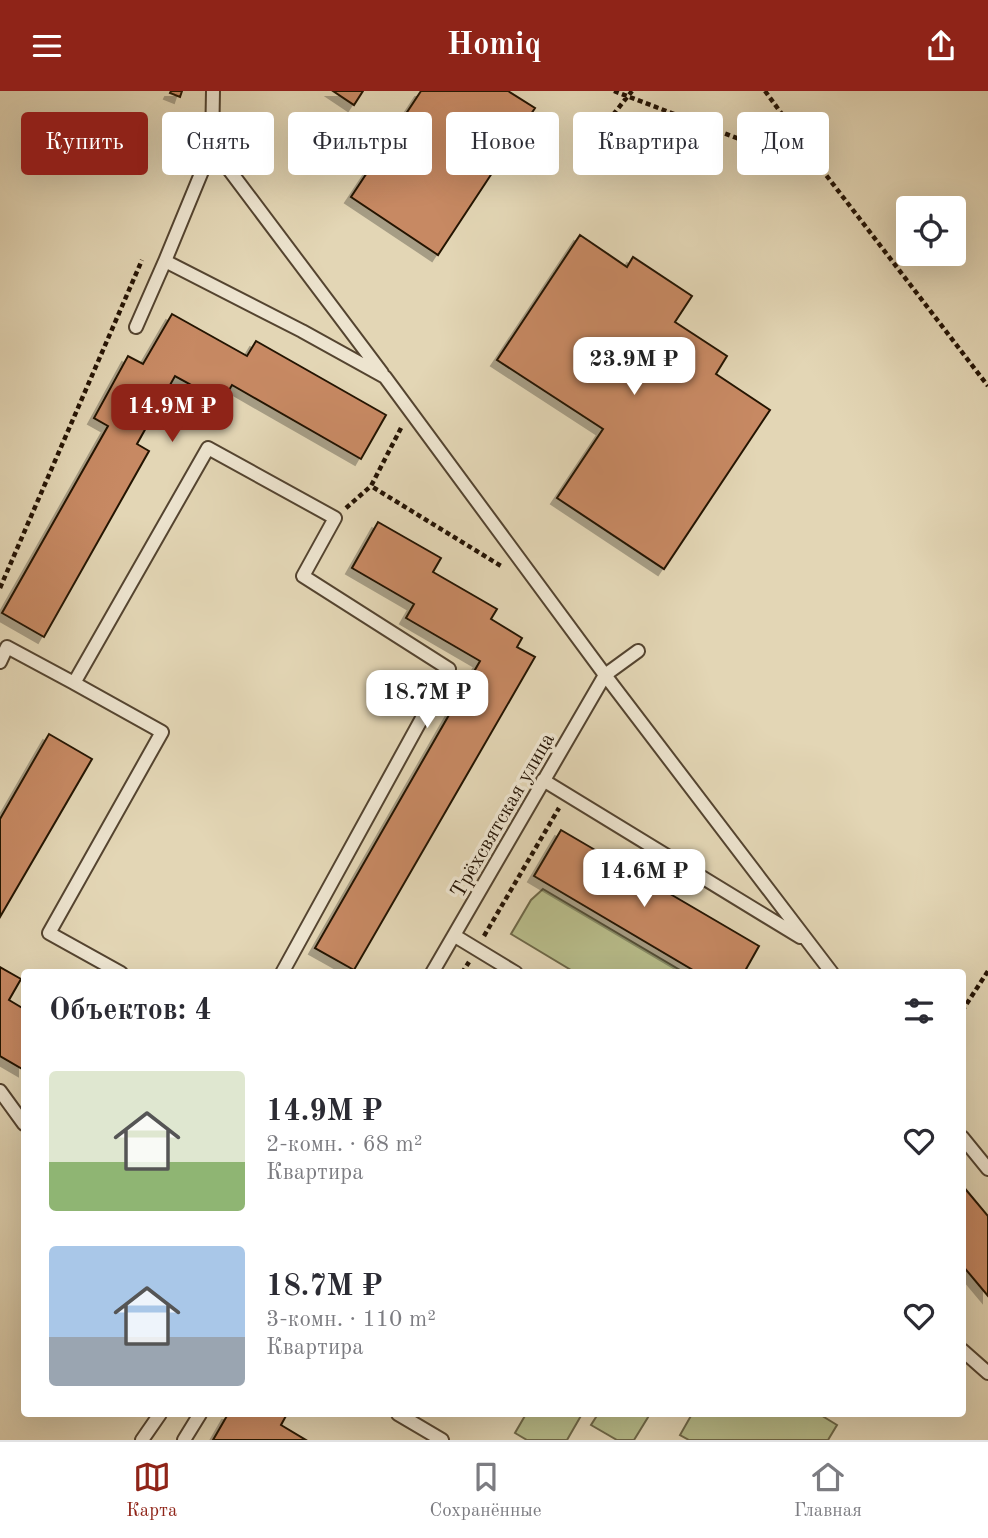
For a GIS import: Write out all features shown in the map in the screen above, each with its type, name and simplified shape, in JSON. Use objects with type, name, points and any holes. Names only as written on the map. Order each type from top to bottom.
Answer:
[{"type":"lane","points":[[213,91],[213,112]]},
{"type":"lane","points":[[136,327],[200,175]]},
{"type":"lane","points":[[233,175],[605,675],[829,969]]},
{"type":"lane","points":[[165,261],[385,377]]},
{"type":"lane","points":[[74,684],[208,448],[335,518],[303,576],[449,669],[284,969]]},
{"type":"lane","points":[[0,662],[7,647],[162,732],[49,933],[114,969]]},
{"type":"lane","points":[[605,675],[638,651]]},
{"type":"lane","name":"Трёхсвятская улица","points":[[434,969],[605,675]]},
{"type":"lane","points":[[543,781],[806,940]]},
{"type":"lane","points":[[455,936],[509,969]]},
{"type":"lane","points":[[0,1091],[21,1120]]},
{"type":"lane","points":[[966,1142],[988,1169]]},
{"type":"lane","points":[[966,1354],[988,1373]]},
{"type":"lane","points":[[142,1440],[158,1417]]},
{"type":"lane","points":[[184,1440],[198,1417]]},
{"type":"lane","points":[[403,1417],[442,1440]]},
{"type":"path","points":[[614,91],[737,139]]},
{"type":"path","points":[[616,112],[632,91]]},
{"type":"path","points":[[765,91],[780,112]]},
{"type":"path","points":[[826,175],[988,386]]},
{"type":"path","points":[[0,588],[142,260]]},
{"type":"path","points":[[978,370],[988,372]]},
{"type":"path","points":[[335,518],[370,487],[410,411]]},
{"type":"path","points":[[370,487],[509,571]]},
{"type":"path","points":[[464,969],[567,795]]},
{"type":"path","points":[[966,1005],[988,971]]},
{"type":"green space","points":[[543,889],[678,969],[569,969],[511,934],[531,900]]},
{"type":"green space","points":[[524,1417],[580,1417],[567,1440],[527,1440],[515,1433]]},
{"type":"green space","points":[[596,1417],[648,1417],[634,1440],[617,1440],[591,1425]]},
{"type":"green space","points":[[690,1417],[824,1417],[837,1425],[828,1440],[689,1440],[680,1435]]},
{"type":"building","points":[[182,91],[180,97],[170,93]]},
{"type":"building","points":[[333,91],[363,91],[354,105]]},
{"type":"building","points":[[421,91],[508,91],[535,108],[532,112],[446,112],[446,175],[491,175],[438,255],[351,197],[366,175],[432,175],[432,112],[407,112]]},
{"type":"building","points":[[580,235],[627,267],[633,257],[692,296],[675,322],[727,356],[716,374],[770,410],[664,569],[557,498],[603,429],[497,360]]},
{"type":"building","points":[[172,314],[247,356],[256,341],[386,415],[361,459],[232,385],[222,402],[175,376],[137,444],[149,451],[44,637],[2,613],[108,426],[94,418],[128,356],[143,364]]},
{"type":"building","points":[[378,522],[441,558],[433,572],[497,609],[491,619],[522,638],[517,647],[535,657],[355,969],[315,948],[480,661],[406,618],[414,604],[352,568]]},
{"type":"building","points":[[49,734],[92,759],[0,917],[0,819]]},
{"type":"building","points":[[561,830],[759,946],[746,969],[691,969],[534,876]]},
{"type":"building","points":[[0,967],[21,979],[9,1000],[21,1007],[21,1068],[0,1056]]},
{"type":"building","points":[[966,1190],[988,1216],[988,1296],[966,1270]]},
{"type":"building","points":[[226,1417],[285,1417],[281,1425],[306,1440],[213,1440]]}]
